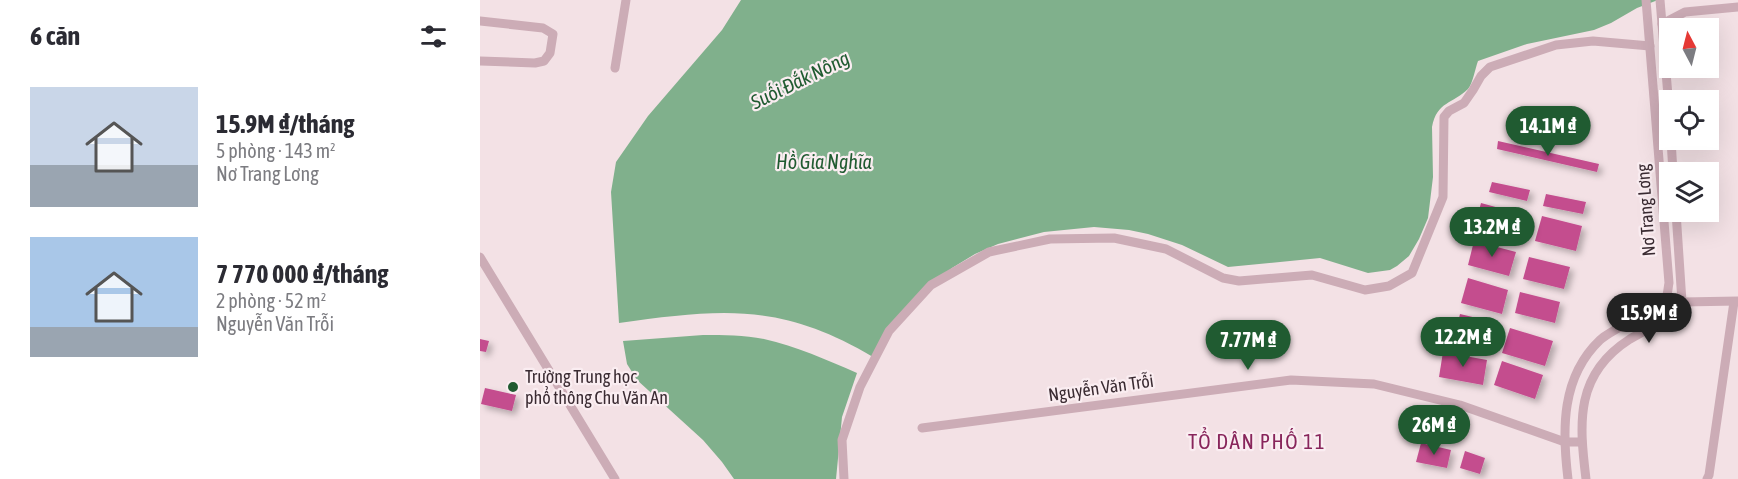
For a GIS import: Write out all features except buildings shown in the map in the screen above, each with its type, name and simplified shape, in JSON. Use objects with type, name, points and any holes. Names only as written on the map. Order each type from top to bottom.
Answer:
[{"type":"street","points":[[615,68],[626,0]]},
{"type":"street","name":"Nơ Trang Lơng","points":[[1646,0],[1668,283],[1666,298]]},
{"type":"street","points":[[1660,0],[1662,18]]},
{"type":"street","points":[[1674,18],[1685,12],[1738,7]]},
{"type":"street","points":[[480,21],[543,28],[553,34],[550,52],[544,61],[535,63],[480,61]]},
{"type":"street","points":[[844,479],[842,440],[860,387],[889,331],[931,285],[989,252],[1050,239],[1114,238],[1166,249],[1223,278],[1239,281],[1312,275],[1365,290],[1389,286],[1412,273],[1443,197],[1444,117],[1449,111],[1464,103],[1481,76],[1490,67],[1557,45],[1593,41],[1650,46]]},
{"type":"street","name":"Nơ Trang Lơng","points":[[1677,222],[1682,302]]},
{"type":"street","points":[[480,257],[615,479]]},
{"type":"street","points":[[1568,479],[1564,423],[1567,397],[1579,366],[1600,340],[1666,298],[1682,302],[1736,302],[1707,479]]},
{"type":"street","points":[[1586,479],[1581,442],[1582,410],[1594,372],[1609,355],[1675,312],[1682,302]]},
{"type":"street","name":"Nguyễn Văn Trỗi","points":[[922,428],[1291,380],[1374,384],[1460,405],[1565,442],[1581,442]]},
{"type":"water","name":"Hồ Gia Nghĩa","points":[[741,0],[1658,0],[1594,30],[1527,44],[1478,61],[1468,89],[1446,104],[1434,119],[1432,127],[1433,177],[1428,218],[1409,256],[1390,270],[1368,273],[1320,258],[1228,267],[1182,245],[1129,230],[1094,227],[1044,232],[998,244],[952,268],[926,290],[873,357],[840,339],[809,327],[779,318],[750,314],[689,315],[619,323],[611,192],[616,162],[648,116],[722,30]]},
{"type":"water","points":[[703,335],[764,339],[811,354],[857,373],[842,417],[836,479],[734,479],[703,440],[637,380],[627,364],[623,341]]},
{"type":"place","name":"Trường Trung học phổ thông Chu Văn An","points":[[513,387]]},
{"type":"district","name":"TỔ DÂN PHỐ 11","points":[[1257,442]]},
{"type":"water label","name":"Suối Đắk Nông","points":[[800,80]]}]
